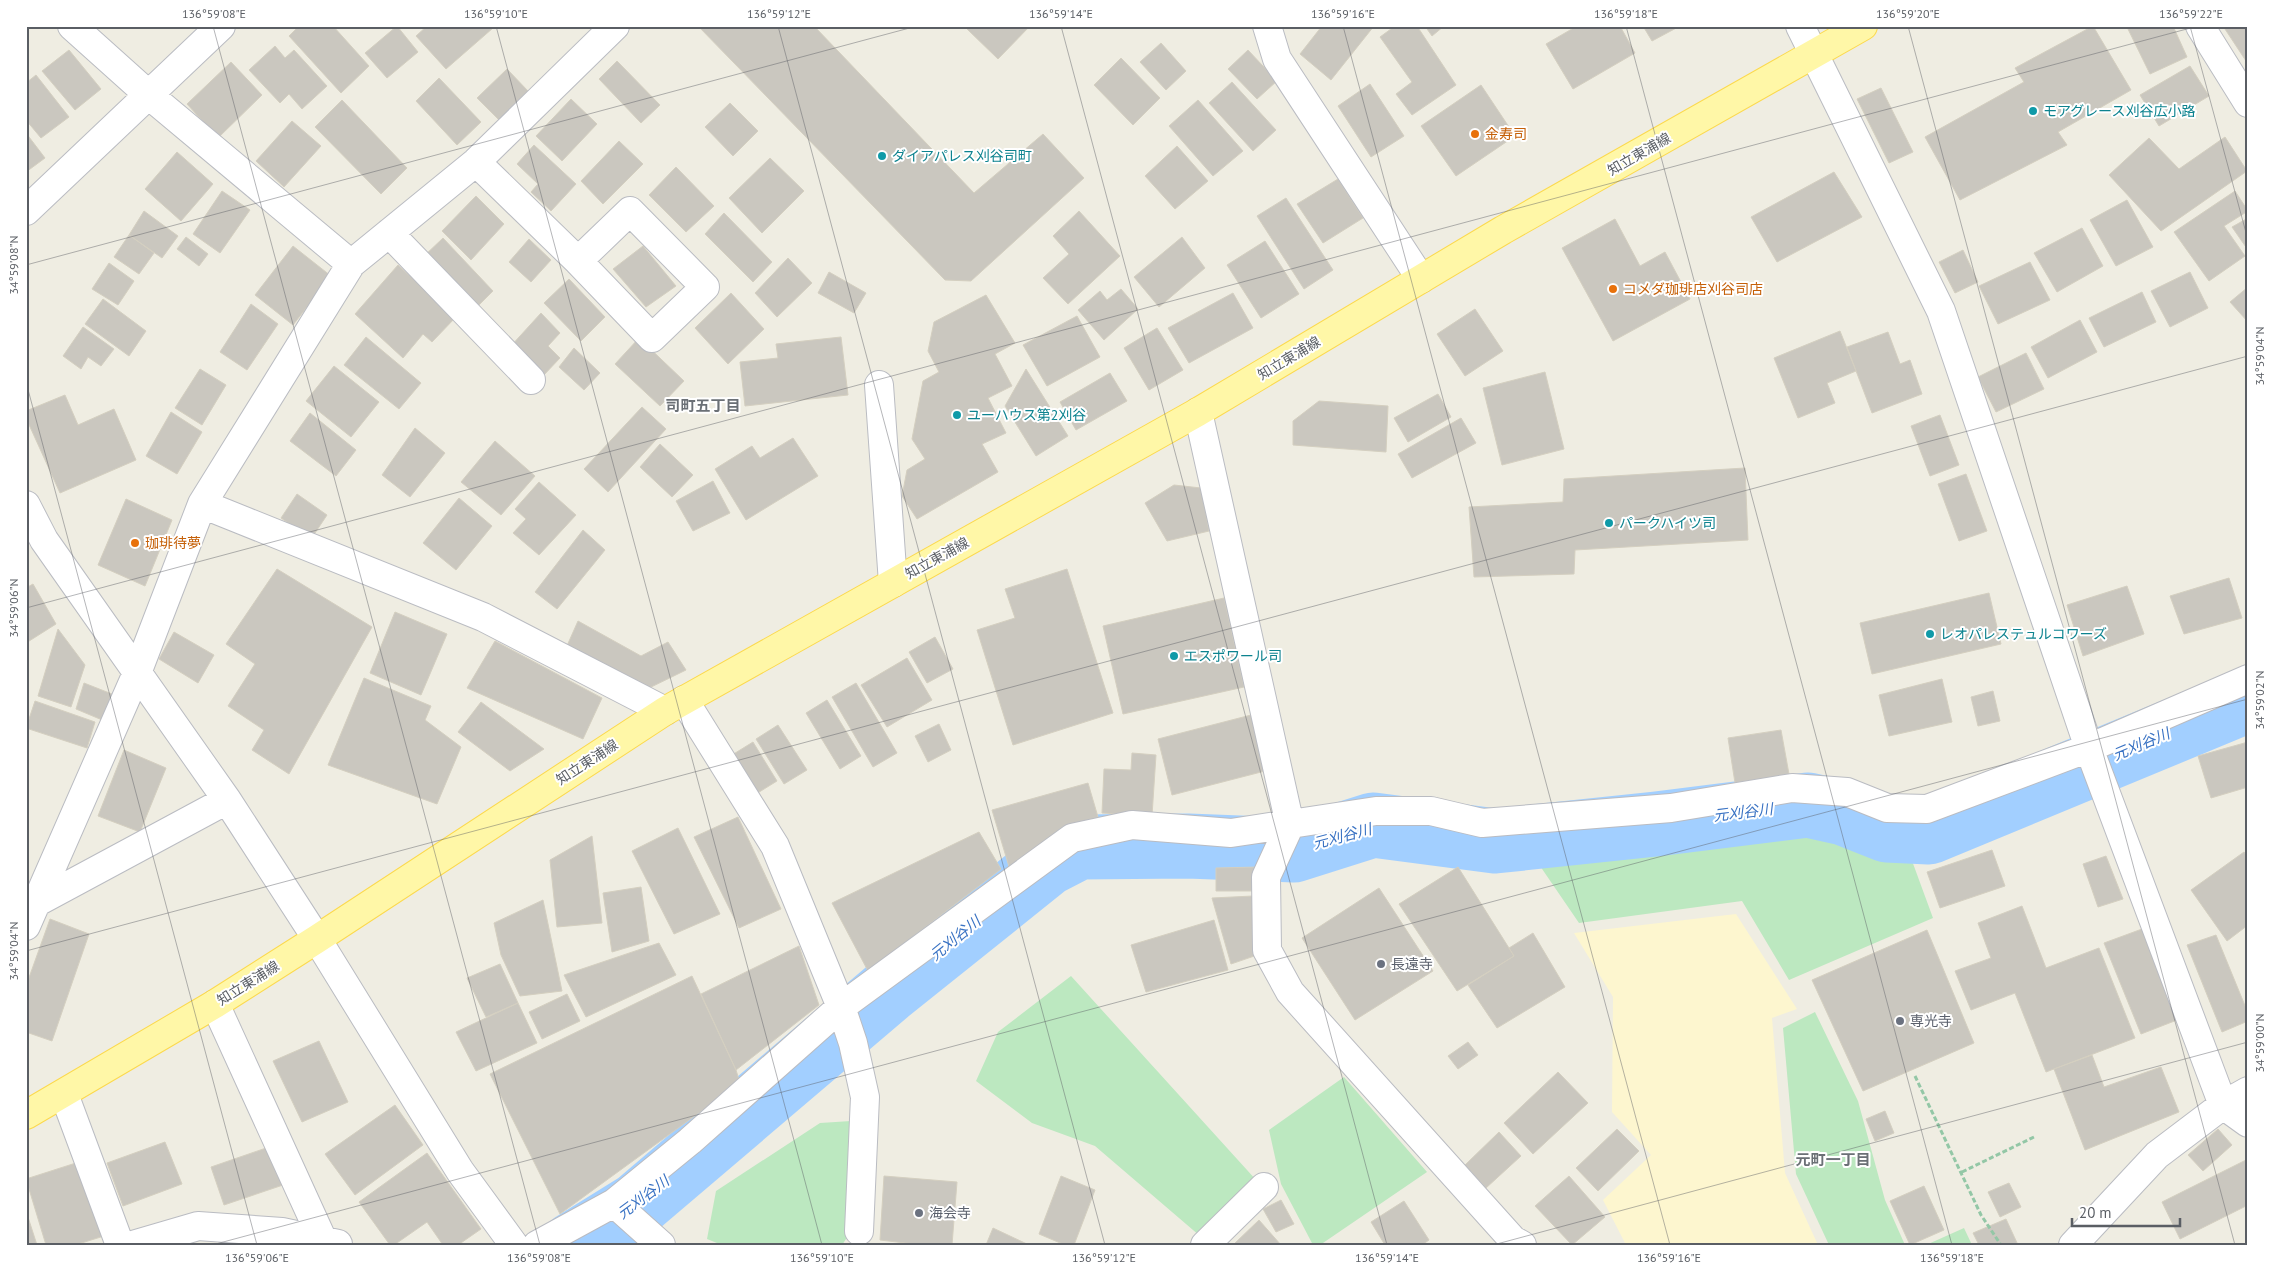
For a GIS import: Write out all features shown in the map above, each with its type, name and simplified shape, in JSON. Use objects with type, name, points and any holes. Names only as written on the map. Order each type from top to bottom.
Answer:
[{"type":"main road","name":"知立東浦線","points":[[26,1115],[215,1004],[675,706],[1198,412],[1503,230],[1863,26]]},
{"type":"street","points":[[72,26],[150,96],[351,264]]},
{"type":"street","points":[[26,211],[150,96],[221,26]]},
{"type":"street","points":[[29,912],[137,673],[202,504],[351,264],[476,162],[615,26]]},
{"type":"street","points":[[1267,26],[1277,59],[1421,279]]},
{"type":"street","points":[[1800,26],[1941,311],[2101,782],[2223,1105],[2248,1124]]},
{"type":"street","points":[[2200,26],[2248,103]]},
{"type":"street","points":[[476,162],[578,261],[652,338],[705,286],[630,212],[578,261]]},
{"type":"street","points":[[389,233],[531,380]]},
{"type":"street","points":[[879,384],[893,583]]},
{"type":"street","points":[[1198,412],[1289,826],[1266,877],[1267,950],[1290,992],[1513,1240],[1522,1245]]},
{"type":"street","points":[[202,504],[483,617],[675,706],[775,846],[842,1009],[853,1042],[865,1097],[859,1231]]},
{"type":"street","points":[[26,506],[35,544],[137,673],[227,800],[317,939],[460,1171],[514,1245]]},
{"type":"street","points":[[537,1245],[615,1204],[842,1009],[1072,838],[1132,825],[1231,832],[1289,826],[1376,811],[1430,811],[1482,823],[1671,808],[1792,788],[1847,792],[1887,808],[1927,809],[2089,749],[2248,679]]},
{"type":"street","points":[[29,912],[227,800]]},
{"type":"street","points":[[215,1004],[329,1244]]},
{"type":"street","points":[[2073,1245],[2157,1155],[2223,1105],[2248,1091]]},
{"type":"street","points":[[64,1094],[120,1245]]},
{"type":"street","points":[[1205,1245],[1264,1187]]},
{"type":"street","points":[[615,1204],[661,1245]]},
{"type":"street","points":[[132,1245],[198,1226],[282,1232],[329,1244]]},
{"type":"path","points":[[1915,1076],[1982,1215],[2001,1245]]},
{"type":"path","points":[[1962,1172],[2034,1138]]},
{"type":"green space","points":[[1798,830],[1904,839],[1933,918],[1789,980],[1742,901],[1579,923],[1538,863]]},
{"type":"green space","points":[[1071,976],[1257,1181],[1200,1236],[1095,1146],[1032,1123],[976,1081],[998,1032]]},
{"type":"green space","points":[[1815,1012],[1858,1101],[1885,1200],[1905,1245],[1829,1245],[1796,1174],[1783,1028]]},
{"type":"green space","points":[[1344,1077],[1427,1172],[1320,1245],[1313,1245],[1281,1184],[1269,1130]]},
{"type":"green space","points":[[851,1121],[848,1236],[842,1245],[722,1245],[707,1239],[716,1191],[820,1123]]},
{"type":"green space","points":[[1964,1228],[1972,1245],[1926,1245]]},
{"type":"sand","points":[[1736,914],[1797,1009],[1772,1018],[1785,1173],[1818,1245],[1626,1245],[1603,1200],[1651,1155],[1612,1112],[1613,997],[1574,933]]},
{"type":"building","points":[[299,26],[333,26],[369,66],[341,93],[289,36]]},
{"type":"building","points":[[397,26],[418,52],[387,78],[365,53]]},
{"type":"building","points":[[427,26],[491,26],[493,28],[446,69],[416,36]]},
{"type":"building","name":"ダイアパレス刈谷司町","points":[[698,26],[814,26],[974,193],[1043,134],[1084,178],[971,281],[945,280]]},
{"type":"building","points":[[968,26],[1030,26],[998,59],[966,28]]},
{"type":"building","points":[[1322,26],[1374,26],[1331,80],[1300,54]]},
{"type":"building","points":[[1395,26],[1417,26],[1456,85],[1412,115],[1396,94],[1412,82],[1380,37]]},
{"type":"building","points":[[1425,26],[1444,26],[1432,36]]},
{"type":"building","points":[[1577,26],[1620,26],[1635,53],[1573,89],[1546,44]]},
{"type":"building","points":[[1643,26],[1680,26],[1652,41]]},
{"type":"building","name":"モアグレース刈谷広小路","points":[[2093,26],[2131,90],[2058,132],[2067,145],[1960,200],[1925,137],[2024,82],[2015,68]]},
{"type":"building","points":[[2173,26],[2187,57],[2150,74],[2127,27]]},
{"type":"building","points":[[2223,26],[2248,26],[2248,64]]},
{"type":"building","points":[[1161,43],[1186,71],[1166,90],[1140,62]]},
{"type":"building","points":[[275,46],[285,58],[294,50],[327,86],[302,109],[289,94],[280,103],[249,70]]},
{"type":"building","points":[[69,50],[101,89],[75,110],[42,71]]},
{"type":"building","points":[[1248,50],[1277,81],[1257,99],[1228,69]]},
{"type":"building","points":[[1121,58],[1160,98],[1133,125],[1094,85]]},
{"type":"building","points":[[617,61],[660,105],[641,123],[599,79]]},
{"type":"building","points":[[231,62],[262,95],[218,138],[187,104]]},
{"type":"building","points":[[2190,66],[2209,96],[2159,126],[2140,95]]},
{"type":"building","points":[[507,69],[528,91],[499,120],[477,98]]},
{"type":"building","points":[[36,75],[69,117],[41,138],[26,120],[26,83]]},
{"type":"building","points":[[439,78],[481,122],[457,145],[416,101]]},
{"type":"building","points":[[1232,82],[1276,130],[1253,151],[1209,103]]},
{"type":"building","points":[[1370,84],[1404,136],[1371,157],[1338,106]]},
{"type":"building","points":[[1481,85],[1515,136],[1456,176],[1421,126]]},
{"type":"building","points":[[1881,88],[1913,152],[1889,163],[1857,99]]},
{"type":"building","points":[[571,99],[597,124],[562,161],[536,136]]},
{"type":"building","points":[[342,100],[407,168],[381,194],[315,127]]},
{"type":"building","points":[[1198,100],[1243,151],[1213,176],[1169,126]]},
{"type":"building","points":[[730,103],[758,131],[733,156],[705,127]]},
{"type":"building","points":[[292,121],[321,146],[284,187],[256,161]]},
{"type":"building","points":[[26,133],[45,158],[26,172]]},
{"type":"building","points":[[2225,137],[2247,171],[2161,231],[2109,175],[2149,138],[2179,169]]},
{"type":"building","points":[[619,141],[643,164],[603,204],[581,181]]},
{"type":"building","points":[[534,145],[576,184],[551,211],[531,192],[538,184],[517,164]]},
{"type":"building","points":[[1177,146],[1208,181],[1175,209],[1145,176]]},
{"type":"building","points":[[177,152],[213,184],[181,221],[145,189]]},
{"type":"building","points":[[770,158],[804,191],[762,233],[729,198]]},
{"type":"building","points":[[676,167],[714,206],[686,232],[649,195]]},
{"type":"building","points":[[1834,172],[1862,217],[1777,262],[1751,217]]},
{"type":"building","points":[[1338,179],[1363,218],[1323,243],[1297,204]]},
{"type":"building","points":[[222,191],[250,210],[220,253],[193,234]]},
{"type":"building","points":[[2235,191],[2248,211],[2224,226],[2245,256],[2209,281],[2174,232]]},
{"type":"building","points":[[476,196],[504,224],[471,260],[442,231]]},
{"type":"building","points":[[1286,198],[1333,270],[1304,289],[1257,216]]},
{"type":"building","points":[[2127,200],[2153,247],[2116,266],[2090,220]]},
{"type":"building","points":[[144,211],[178,236],[162,258],[129,235]]},
{"type":"building","points":[[1079,211],[1120,256],[1068,304],[1043,278],[1069,254],[1053,236]]},
{"type":"building","points":[[724,213],[772,262],[753,282],[705,234]]},
{"type":"building","points":[[2248,218],[2248,250],[2232,227]]},
{"type":"building","points":[[1615,219],[1640,266],[1665,252],[1690,299],[1613,341],[1562,248]]},
{"type":"building","points":[[2082,228],[2103,266],[2057,292],[2034,253]]},
{"type":"building","points":[[129,235],[154,253],[139,274],[114,257]]},
{"type":"building","points":[[186,237],[208,254],[199,266],[177,249]]},
{"type":"building","points":[[1182,237],[1205,268],[1159,307],[1134,277]]},
{"type":"building","points":[[443,238],[493,291],[474,310],[423,257]]},
{"type":"building","points":[[529,239],[551,260],[531,282],[509,262]]},
{"type":"building","points":[[1265,241],[1299,294],[1261,318],[1227,265]]},
{"type":"building","points":[[293,246],[331,276],[293,325],[255,295]]},
{"type":"building","points":[[643,246],[676,286],[646,307],[613,269]]},
{"type":"building","points":[[1963,250],[1978,282],[1955,293],[1939,262]]},
{"type":"building","points":[[788,258],[812,283],[777,317],[755,293]]},
{"type":"building","points":[[2030,262],[2050,300],[1998,324],[1979,286]]},
{"type":"building","points":[[109,263],[134,281],[118,305],[92,289]]},
{"type":"building","points":[[398,265],[455,318],[432,342],[423,334],[403,358],[355,314]]},
{"type":"building","points":[[829,272],[866,293],[854,313],[818,293]]},
{"type":"building","points":[[2190,272],[2208,308],[2170,327],[2151,291]]},
{"type":"building","points":[[569,279],[605,317],[581,341],[544,303]]},
{"type":"building","points":[[2248,287],[2248,322],[2230,302]]},
{"type":"building","points":[[1121,289],[1138,309],[1104,340],[1078,310],[1100,291],[1107,300]]},
{"type":"building","points":[[2142,292],[2156,322],[2104,347],[2089,318]]},
{"type":"building","points":[[731,293],[764,329],[728,364],[695,328]]},
{"type":"building","points":[[1233,293],[1253,328],[1189,363],[1168,328]]},
{"type":"building","name":"ユーハウス第2刈谷","points":[[986,295],[1015,343],[995,354],[1012,386],[988,398],[1006,433],[982,444],[998,472],[917,519],[902,496],[907,470],[925,459],[912,439],[923,381],[939,372],[928,351],[934,322]]},
{"type":"building","points":[[103,299],[146,331],[129,356],[85,324]]},
{"type":"building","points":[[251,304],[278,324],[247,370],[220,352]]},
{"type":"building","points":[[1475,309],[1503,351],[1465,376],[1437,334]]},
{"type":"building","points":[[541,313],[560,333],[548,346],[560,358],[542,377],[510,347]]},
{"type":"building","points":[[1077,316],[1100,357],[1047,386],[1023,345]]},
{"type":"building","points":[[2080,320],[2097,352],[2048,378],[2031,347]]},
{"type":"building","points":[[83,327],[114,349],[101,366],[88,357],[81,369],[63,356]]},
{"type":"building","points":[[1157,328],[1183,370],[1149,390],[1124,348]]},
{"type":"building","points":[[1840,331],[1856,371],[1827,383],[1835,403],[1798,418],[1774,358]]},
{"type":"building","points":[[1888,332],[1900,364],[1910,360],[1922,394],[1872,413],[1847,347]]},
{"type":"building","points":[[366,337],[421,383],[399,409],[344,365]]},
{"type":"building","points":[[841,337],[848,395],[745,406],[740,362],[778,358],[776,344]]},
{"type":"building","points":[[639,338],[684,381],[660,406],[615,364]]},
{"type":"building","points":[[574,348],[600,373],[584,390],[559,367]]},
{"type":"building","points":[[2026,353],[2044,389],[1996,412],[1978,377]]},
{"type":"building","points":[[334,366],[379,402],[351,437],[306,401]]},
{"type":"building","points":[[200,369],[226,385],[202,425],[175,408]]},
{"type":"building","points":[[1026,369],[1068,436],[1036,456],[1005,406]]},
{"type":"building","points":[[1545,372],[1564,449],[1502,465],[1483,388]]},
{"type":"building","points":[[1110,373],[1127,401],[1076,430],[1060,402]]},
{"type":"building","points":[[1438,394],[1451,417],[1408,442],[1394,418]]},
{"type":"building","points":[[65,395],[78,425],[114,409],[136,460],[60,493],[26,418],[26,411]]},
{"type":"building","points":[[1319,401],[1388,406],[1386,452],[1293,445],[1293,421]]},
{"type":"building","points":[[642,407],[666,429],[608,492],[584,469]]},
{"type":"building","points":[[171,412],[202,432],[177,474],[146,456]]},
{"type":"building","points":[[310,413],[356,450],[336,476],[290,441]]},
{"type":"building","points":[[1940,415],[1959,465],[1930,476],[1911,426]]},
{"type":"building","points":[[1461,418],[1476,443],[1412,478],[1398,454]]},
{"type":"building","points":[[415,428],[445,453],[410,497],[382,475]]},
{"type":"building","points":[[793,438],[818,476],[746,520],[715,469],[752,446],[760,458]]},
{"type":"building","points":[[495,441],[535,476],[501,515],[461,482]]},
{"type":"building","points":[[660,444],[693,475],[672,497],[640,467]]},
{"type":"building","name":"パークハイツ司","points":[[1745,468],[1748,540],[1575,550],[1574,574],[1474,577],[1469,507],[1563,502],[1564,479]]},
{"type":"building","points":[[1966,474],[1987,531],[1959,541],[1938,484]]},
{"type":"building","points":[[713,481],[730,513],[693,531],[676,501]]},
{"type":"building","points":[[539,482],[576,515],[539,555],[513,533],[526,519],[515,509]]},
{"type":"building","points":[[1174,485],[1201,488],[1209,531],[1167,541],[1145,503]]},
{"type":"building","points":[[297,494],[327,515],[311,539],[281,518]]},
{"type":"building","points":[[459,498],[492,526],[456,570],[423,543]]},
{"type":"building","name":"珈琲待夢","points":[[126,499],[172,520],[145,586],[98,565]]},
{"type":"building","points":[[583,530],[605,550],[557,609],[535,592]]},
{"type":"building","points":[[277,569],[372,627],[289,774],[252,750],[264,730],[228,706],[255,664],[226,644]]},
{"type":"building","points":[[1067,569],[1113,713],[1013,745],[977,630],[1015,618],[1005,589]]},
{"type":"building","points":[[2229,578],[2242,618],[2184,634],[2170,596]]},
{"type":"building","points":[[33,584],[56,624],[26,643],[26,588]]},
{"type":"building","points":[[2127,586],[2144,634],[2083,656],[2067,605]]},
{"type":"building","name":"レオパレステュルコワーズ","points":[[1989,593],[2001,644],[1872,674],[1860,623]]},
{"type":"building","name":"エスポワール司","points":[[1224,598],[1244,687],[1123,714],[1103,626]]},
{"type":"building","points":[[395,612],[447,634],[421,695],[370,673]]},
{"type":"building","points":[[578,621],[641,656],[668,642],[686,670],[647,689],[566,648]]},
{"type":"building","points":[[58,629],[85,665],[71,707],[38,696]]},
{"type":"building","points":[[174,632],[214,655],[198,683],[159,659]]},
{"type":"building","points":[[935,637],[953,669],[927,683],[909,652]]},
{"type":"building","points":[[495,641],[602,698],[583,739],[467,688]]},
{"type":"building","points":[[907,658],[932,700],[887,727],[861,685]]},
{"type":"building","points":[[364,678],[431,706],[425,720],[461,747],[437,804],[328,765]]},
{"type":"building","points":[[1942,679],[1952,722],[1889,736],[1879,695]]},
{"type":"building","points":[[84,683],[117,696],[107,722],[76,709]]},
{"type":"building","points":[[856,683],[897,753],[873,767],[832,697]]},
{"type":"building","points":[[1993,691],[2000,721],[1978,726],[1971,697]]},
{"type":"building","points":[[827,700],[861,756],[840,769],[806,713]]},
{"type":"building","points":[[35,701],[95,722],[87,748],[26,728]]},
{"type":"building","points":[[481,702],[544,749],[510,771],[458,732]]},
{"type":"building","points":[[1251,715],[1265,771],[1172,795],[1158,739]]},
{"type":"building","points":[[939,724],[951,750],[928,762],[915,736]]},
{"type":"building","points":[[778,725],[807,770],[784,784],[756,739]]},
{"type":"building","points":[[1781,730],[1789,774],[1735,783],[1728,738]]},
{"type":"building","points":[[753,742],[777,781],[756,794],[732,755]]},
{"type":"building","points":[[2248,742],[2248,787],[2211,798],[2198,756]]},
{"type":"building","points":[[124,750],[166,768],[140,832],[98,816]]},
{"type":"building","points":[[1132,753],[1156,755],[1152,816],[1102,813],[1104,769],[1131,770]]},
{"type":"building","points":[[1088,783],[1098,817],[1062,827],[1010,870],[992,810]]},
{"type":"building","points":[[738,817],[781,909],[739,928],[694,837]]},
{"type":"building","points":[[678,828],[720,914],[674,934],[632,851]]},
{"type":"building","points":[[979,832],[1001,869],[868,971],[832,903]]},
{"type":"building","points":[[592,836],[602,923],[557,927],[550,860]]},
{"type":"building","points":[[1992,850],[2005,886],[1940,908],[1927,872]]},
{"type":"building","points":[[2244,852],[2248,858],[2248,925],[2227,941],[2191,890]]},
{"type":"building","points":[[2106,856],[2123,899],[2098,907],[2083,864]]},
{"type":"building","points":[[1259,867],[1260,891],[1216,891],[1216,868]]},
{"type":"building","points":[[1458,867],[1514,956],[1457,991],[1399,904]]},
{"type":"building","points":[[641,887],[649,941],[612,952],[603,893]]},
{"type":"building","points":[[1379,888],[1433,971],[1355,1020],[1302,938]]},
{"type":"building","points":[[1253,896],[1263,953],[1231,964],[1212,898]]},
{"type":"building","points":[[543,900],[562,991],[520,996],[501,955],[494,923]]},
{"type":"building","points":[[2022,906],[2046,968],[2099,948],[2135,1038],[2046,1072],[2015,993],[1971,1010],[1955,971],[1991,958],[1978,923]]},
{"type":"building","points":[[50,919],[89,934],[52,1041],[26,1032],[26,986]]},
{"type":"building","points":[[1214,920],[1228,970],[1146,992],[1131,945]]},
{"type":"building","points":[[2142,929],[2177,1020],[2141,1034],[2104,943]]},
{"type":"building","points":[[1927,930],[1974,1043],[1863,1091],[1812,980]]},
{"type":"building","points":[[1533,933],[1565,987],[1497,1028],[1468,985],[1514,956],[1509,948]]},
{"type":"building","points":[[2216,935],[2248,1013],[2248,1021],[2222,1032],[2187,945]]},
{"type":"building","points":[[659,943],[676,975],[586,1017],[564,975]]},
{"type":"building","points":[[799,946],[819,1005],[736,1070],[701,994]]},
{"type":"building","points":[[500,964],[518,1003],[486,1017],[467,978]]},
{"type":"building","points":[[692,976],[736,1070],[740,1083],[560,1214],[490,1074]]},
{"type":"building","points":[[567,994],[580,1021],[542,1039],[529,1012]]},
{"type":"building","points":[[518,1003],[537,1043],[476,1071],[456,1032]]},
{"type":"building","points":[[319,1041],[348,1102],[302,1122],[273,1061]]},
{"type":"building","points":[[1468,1042],[1478,1055],[1458,1069],[1448,1056]]},
{"type":"building","points":[[2092,1055],[2104,1087],[2161,1067],[2179,1112],[2085,1150],[2054,1069]]},
{"type":"building","points":[[1558,1072],[1588,1103],[1533,1154],[1504,1123]]},
{"type":"building","points":[[395,1105],[423,1145],[355,1195],[325,1154]]},
{"type":"building","points":[[1885,1111],[1894,1133],[1875,1141],[1866,1119]]},
{"type":"building","points":[[1617,1129],[1639,1151],[1598,1191],[1576,1168]]},
{"type":"building","points":[[2218,1129],[2232,1145],[2203,1171],[2188,1155]]},
{"type":"building","points":[[1499,1132],[1521,1156],[1486,1188],[1465,1165]]},
{"type":"building","points":[[165,1142],[182,1184],[123,1206],[107,1163]]},
{"type":"building","points":[[269,1147],[283,1185],[224,1205],[211,1167]]},
{"type":"building","points":[[427,1153],[481,1229],[458,1245],[443,1245],[427,1222],[394,1245],[390,1245],[359,1202]]},
{"type":"building","points":[[2248,1159],[2248,1205],[2180,1239],[2162,1202]]},
{"type":"building","points":[[79,1162],[104,1236],[75,1245],[46,1245],[26,1179]]},
{"type":"building","points":[[884,1176],[957,1182],[952,1245],[922,1245],[880,1240]]},
{"type":"building","points":[[1061,1176],[1095,1190],[1074,1245],[1065,1245],[1039,1234]]},
{"type":"building","points":[[1569,1176],[1605,1217],[1572,1245],[1535,1206]]},
{"type":"building","points":[[2009,1183],[2021,1207],[2000,1217],[1988,1192]]},
{"type":"building","points":[[1924,1186],[1944,1230],[1910,1245],[1890,1201]]},
{"type":"building","points":[[1281,1200],[1294,1224],[1276,1232],[1263,1209]]},
{"type":"building","points":[[1404,1201],[1429,1240],[1422,1245],[1385,1245],[1371,1222]]},
{"type":"building","points":[[26,1211],[37,1245],[26,1245]]},
{"type":"building","points":[[2006,1219],[2018,1245],[1979,1245],[1973,1233]]},
{"type":"building","points":[[1259,1220],[1281,1245],[1234,1244]]},
{"type":"building","points":[[993,1228],[1029,1245],[986,1245]]},
{"type":"waterway","name":"元刈谷川","points":[[572,1245],[638,1204],[887,992],[1048,863],[1079,847],[1188,846],[1294,850],[1373,825],[1495,841],[1656,824],[1808,805],[1844,813],[1887,830],[1929,832],[2248,700]]},
{"type":"place","name":"モアグレース刈谷広小路","points":[[2033,111]]},
{"type":"place","name":"金寿司","points":[[1475,134]]},
{"type":"place","name":"ダイアパレス刈谷司町","points":[[882,156]]},
{"type":"place","name":"コメダ珈琲店刈谷司店","points":[[1613,289]]},
{"type":"place","name":"ユーハウス第2刈谷","points":[[957,415]]},
{"type":"place","name":"パークハイツ司","points":[[1609,523]]},
{"type":"place","name":"珈琲待夢","points":[[135,543]]},
{"type":"place","name":"レオパレステュルコワーズ","points":[[1930,634]]},
{"type":"place","name":"エスポワール司","points":[[1174,656]]},
{"type":"place","name":"長遠寺","points":[[1381,964]]},
{"type":"place","name":"専光寺","points":[[1900,1021]]},
{"type":"place","name":"海会寺","points":[[919,1213]]},
{"type":"district","name":"司町五丁目","points":[[703,405]]},
{"type":"district","name":"元町一丁目","points":[[1833,1159]]}]
